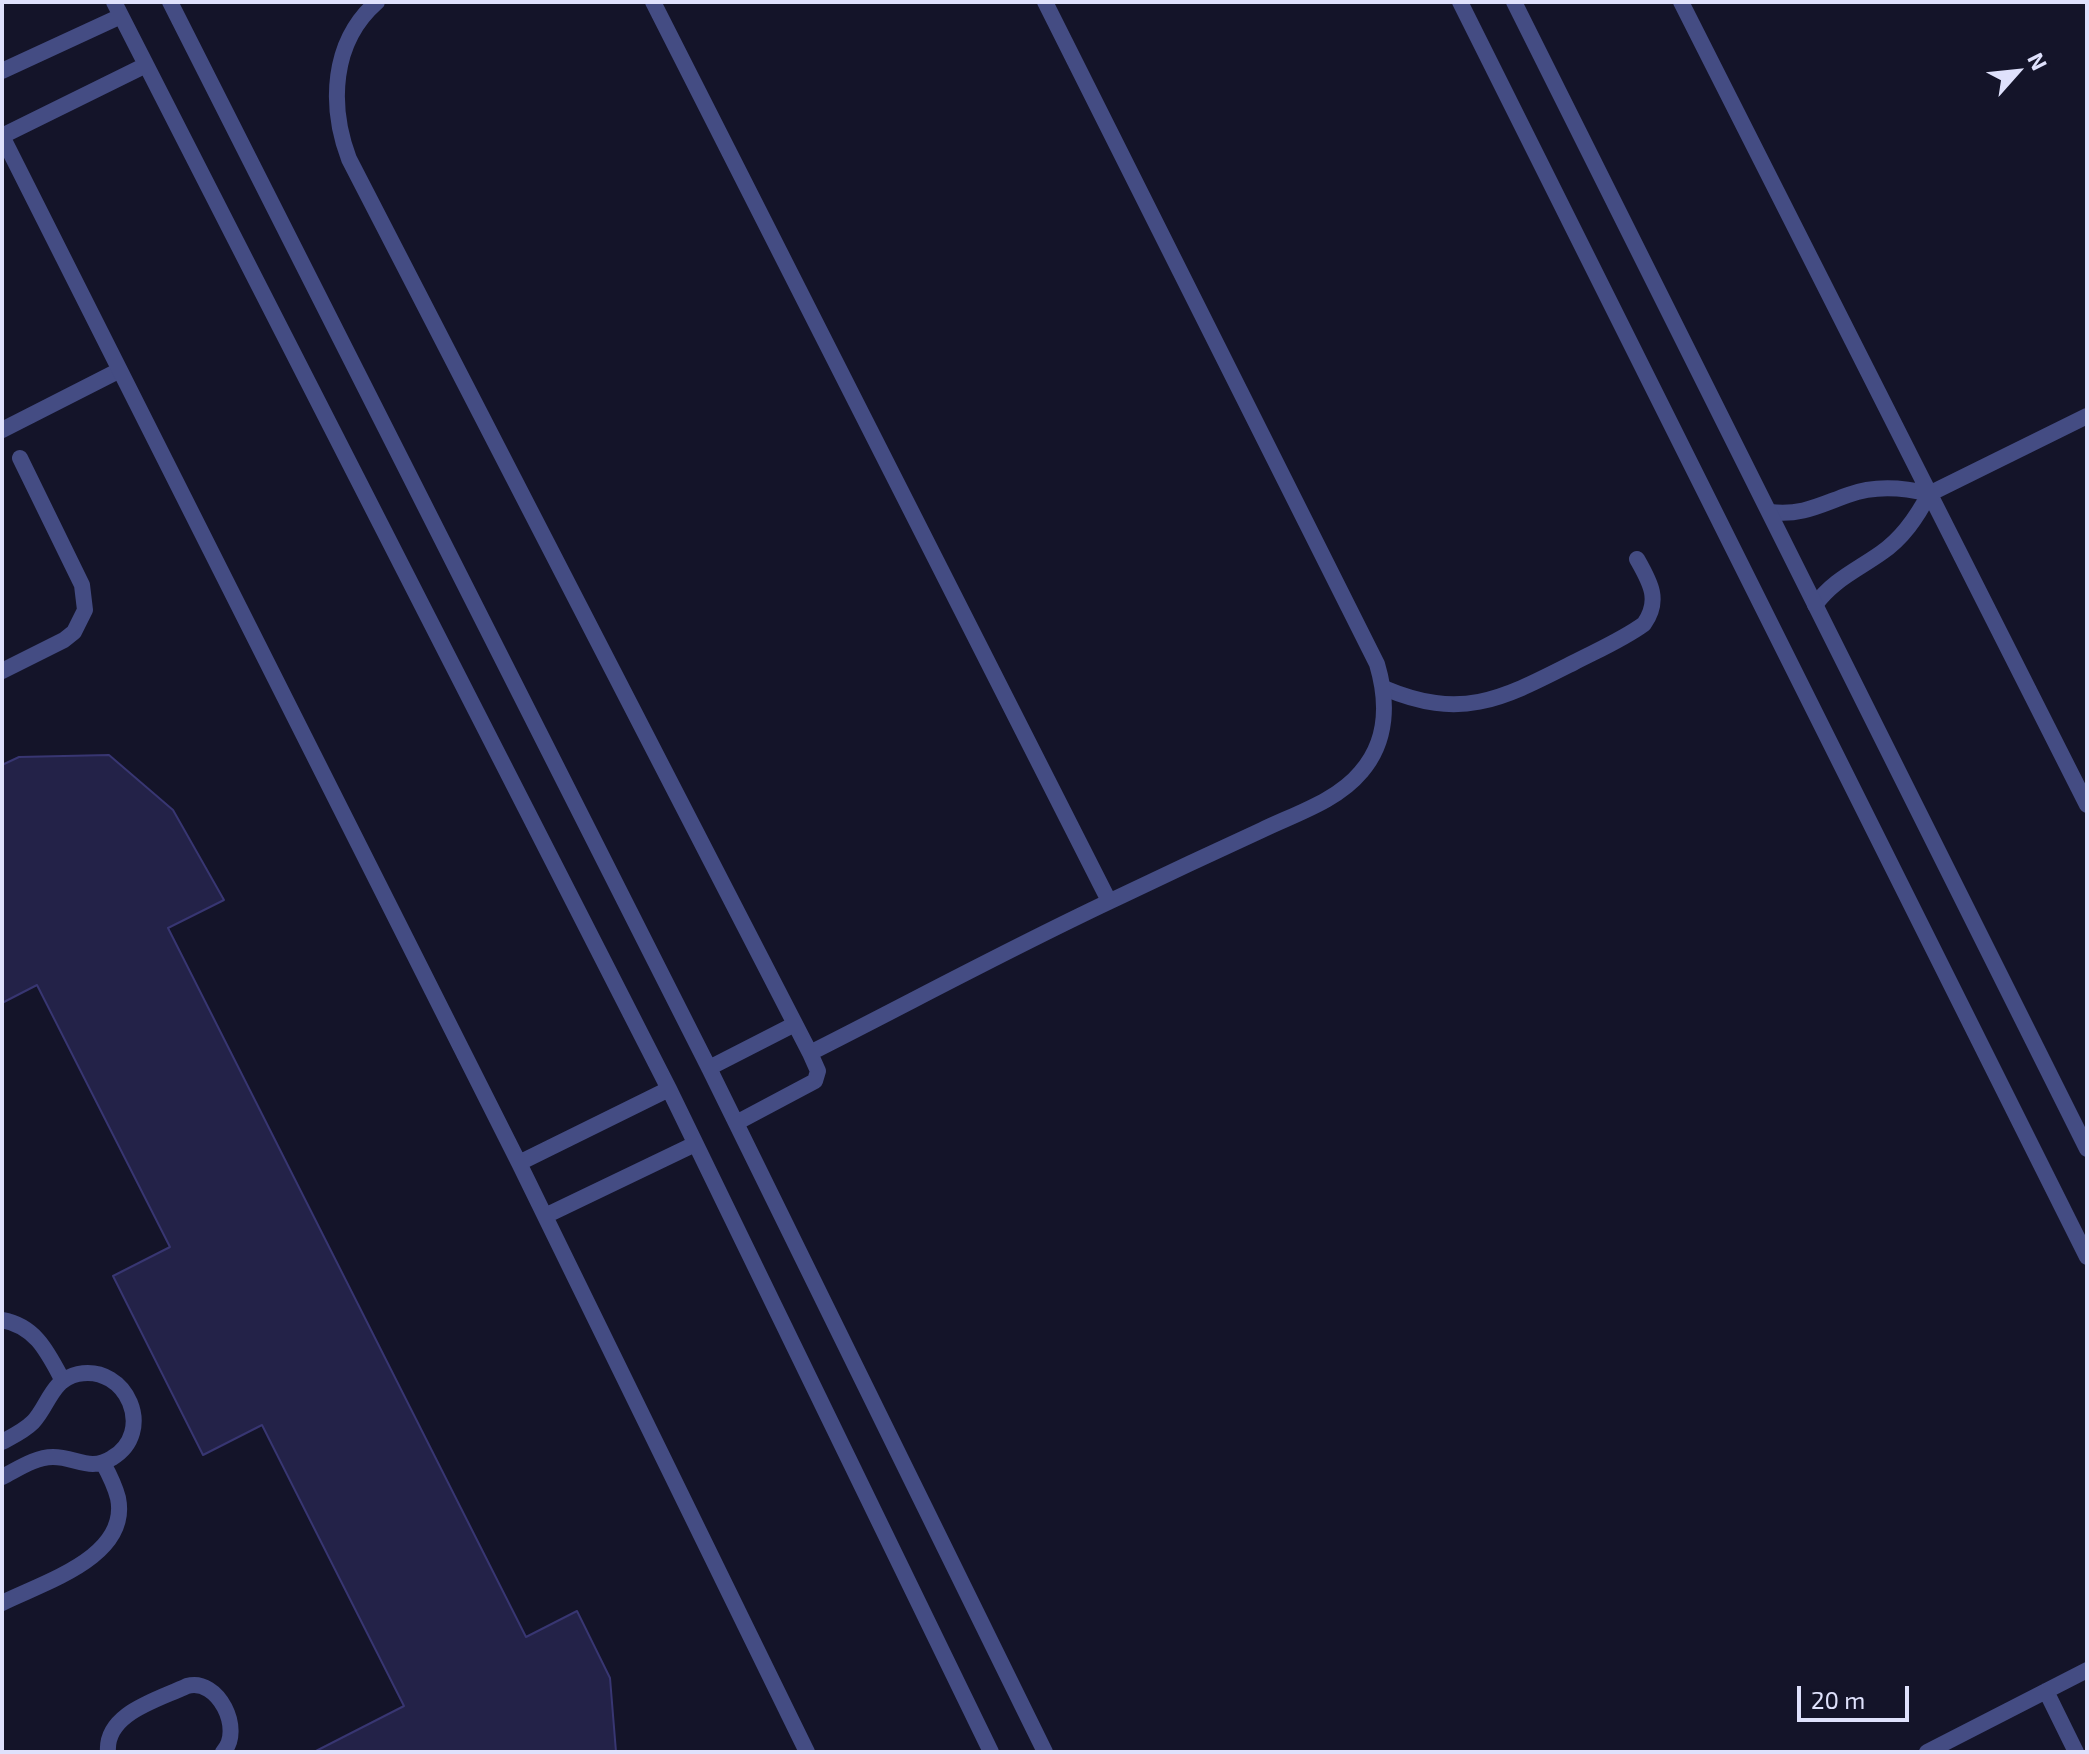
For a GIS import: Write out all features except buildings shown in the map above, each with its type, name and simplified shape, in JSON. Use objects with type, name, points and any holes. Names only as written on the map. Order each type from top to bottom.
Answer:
[{"type":"street","points":[[170,2],[709,1068],[1045,1752]]},
{"type":"street","points":[[377,2],[358,25],[339,67],[336,114],[349,159],[818,1071],[815,1081],[736,1123]]},
{"type":"street","points":[[653,2],[1109,901]]},
{"type":"street","points":[[810,1053],[1109,901],[1328,799],[1361,773],[1381,737],[1385,712],[1384,688],[1370,649],[1045,2]]},
{"type":"street","points":[[1460,2],[2087,1257]]},
{"type":"street","points":[[1514,2],[2087,1149]]},
{"type":"street","points":[[1681,2],[2087,805]]},
{"type":"street","points":[[2,71],[118,9],[669,1089],[991,1752]]},
{"type":"street","points":[[146,65],[2,136],[519,1163],[807,1752]]},
{"type":"street","points":[[2,430],[118,371]]},
{"type":"street","points":[[1815,605],[1836,582],[1902,536],[1929,494],[2087,416]]},
{"type":"street","points":[[4,666],[64,640],[74,632],[85,610],[82,585],[20,458]]},
{"type":"street","points":[[1770,512],[1800,513],[1868,490],[1909,489],[1929,494]]},
{"type":"street","points":[[1384,688],[1410,699],[1460,705],[1482,703],[1525,688],[1644,624],[1650,615],[1653,594],[1637,559]]},
{"type":"street","points":[[709,1068],[795,1024]]},
{"type":"street","points":[[519,1163],[669,1089]]},
{"type":"street","points":[[545,1216],[695,1144]]},
{"type":"street","points":[[2,1320],[13,1322],[38,1338],[63,1381]]},
{"type":"street","points":[[2,1442],[34,1422],[50,1395],[63,1381],[76,1375],[104,1376],[126,1393],[133,1406],[135,1420],[132,1434],[115,1457],[103,1463],[85,1465],[66,1459],[42,1458],[2,1477]]},
{"type":"street","points":[[2,1603],[87,1561],[109,1542],[119,1514],[118,1499],[103,1463]]},
{"type":"street","points":[[1927,1752],[1955,1746],[2087,1670]]},
{"type":"street","points":[[108,1752],[109,1734],[120,1720],[187,1686],[199,1685],[215,1693],[232,1727],[231,1741],[223,1752]]},
{"type":"street","points":[[2046,1691],[2076,1752]]}]
